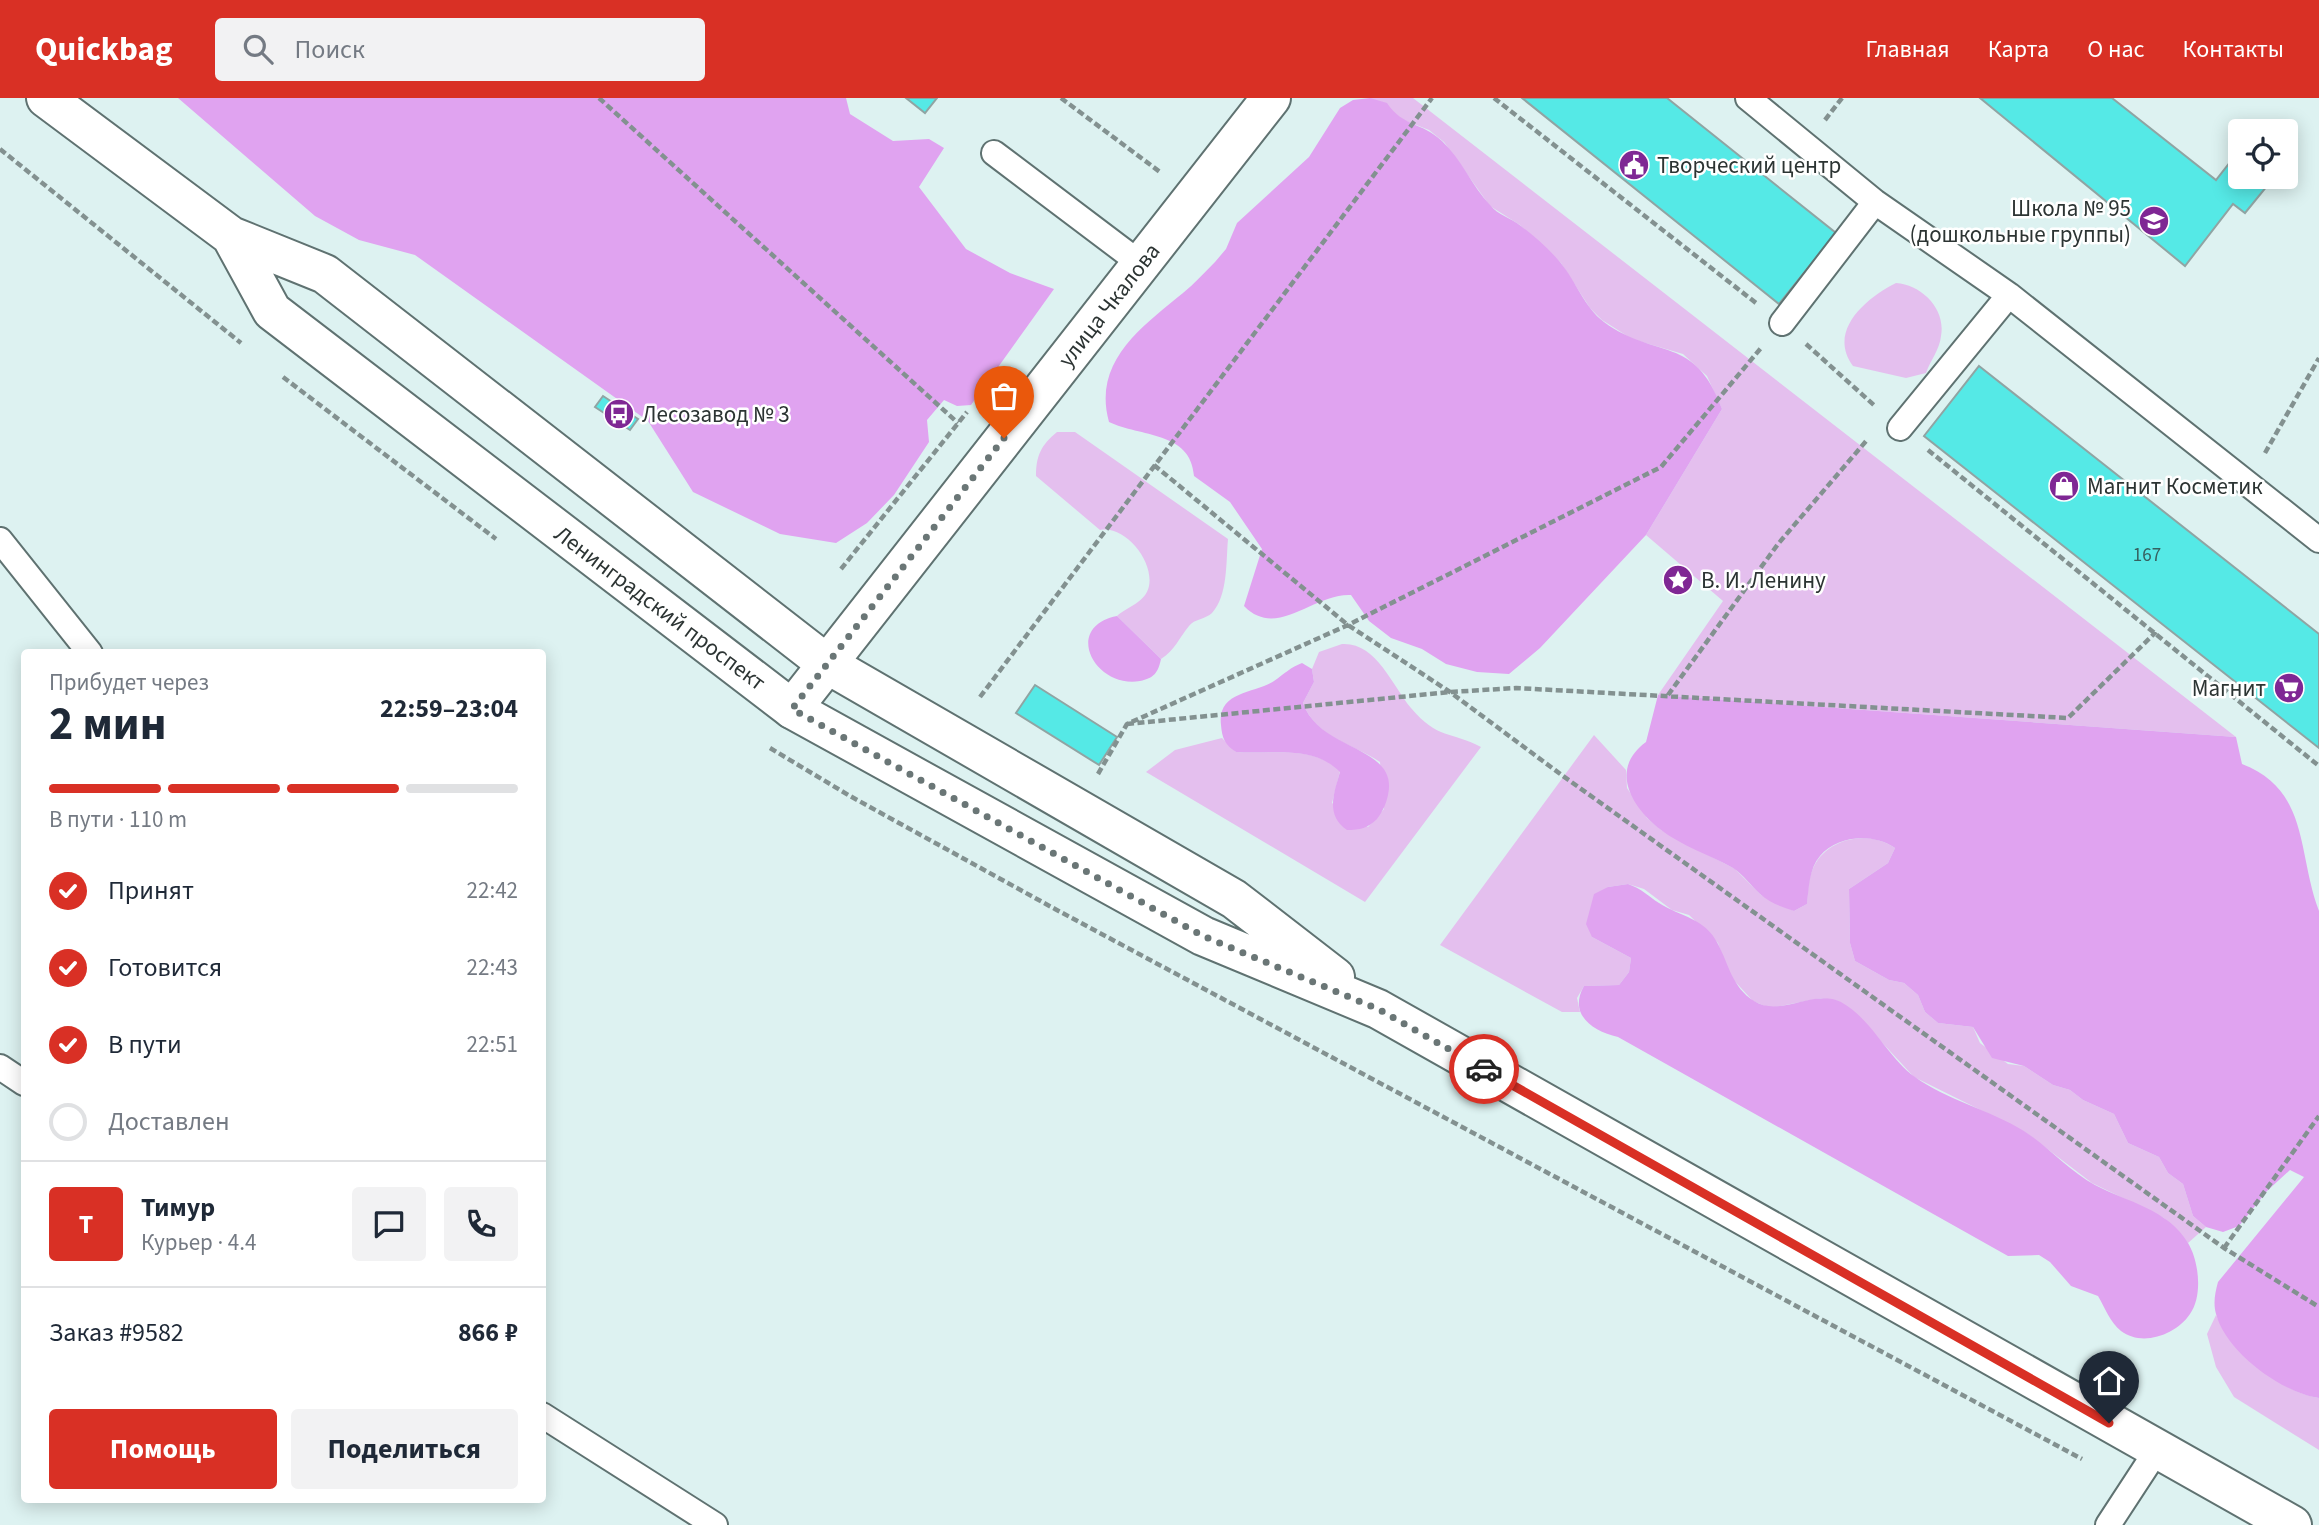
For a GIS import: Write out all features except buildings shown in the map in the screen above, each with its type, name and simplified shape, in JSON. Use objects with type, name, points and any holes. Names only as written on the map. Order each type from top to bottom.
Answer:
[{"type":"main road","name":"Ленинградский проспект","points":[[46,98],[231,236],[325,274],[827,664],[1234,899],[1378,1009]]},
{"type":"main road","name":"улица Чкалова","points":[[792,709],[1271,98]]},
{"type":"main road","name":"Ленинградский проспект","points":[[231,236],[272,311],[792,709],[1203,936],[1378,1009],[2292,1525]]},
{"type":"lane","points":[[1748,98],[1875,202],[2009,295],[2319,540]]},
{"type":"lane","points":[[994,153],[1141,264]]},
{"type":"lane","points":[[1782,323],[1875,202]]},
{"type":"lane","points":[[1894,423],[2009,295]]},
{"type":"lane","points":[[0,540],[87,649]]},
{"type":"lane","points":[[0,1067],[21,1081]]},
{"type":"lane","points":[[546,1418],[715,1525]]},
{"type":"lane","points":[[2108,1525],[2157,1451]]},
{"type":"path","points":[[599,98],[958,423]]},
{"type":"path","points":[[1061,98],[1160,172]]},
{"type":"path","points":[[979,697],[1432,98]]},
{"type":"path","points":[[1494,98],[1782,323],[1894,423],[2319,766]]},
{"type":"path","points":[[1097,775],[1127,724],[1348,625],[1661,467],[1782,323]]},
{"type":"path","points":[[2248,484],[2319,358]]},
{"type":"path","points":[[1667,696],[1778,544],[1894,423]]},
{"type":"path","points":[[1154,465],[1348,625],[1450,691],[1575,784],[2224,1248],[2319,1307]]},
{"type":"path","points":[[1127,724],[1450,691],[1516,688],[2067,718],[2156,632]]},
{"type":"path","points":[[2224,1248],[2319,1115]]},
{"type":"shaded area","points":[[178,98],[846,98],[850,114],[893,141],[929,139],[944,148],[919,187],[966,249],[1010,273],[1054,289],[971,405],[957,406],[944,400],[927,420],[929,442],[894,495],[867,523],[836,543],[780,534],[693,492],[648,421],[415,255],[359,240],[315,216]]},
{"type":"shaded area","points":[[1370,98],[1413,98],[2236,737],[1658,695],[1723,601],[1646,535],[1722,409],[1707,376],[1683,354],[1632,339],[1602,320],[1590,308],[1561,263],[1520,225],[1490,206],[1444,142],[1429,130],[1396,117]]},
{"type":"shaded area","points":[[1370,98],[1387,103],[1406,121],[1427,130],[1442,141],[1493,208],[1521,226],[1556,257],[1597,316],[1623,334],[1687,359],[1711,385],[1722,409],[1646,535],[1540,648],[1509,674],[1477,672],[1446,664],[1422,649],[1391,638],[1369,621],[1351,595],[1337,596],[1282,617],[1257,615],[1244,606],[1262,549],[1230,502],[1194,476],[1191,461],[1174,443],[1109,422],[1106,400],[1108,381],[1114,363],[1125,347],[1152,318],[1215,262],[1226,249],[1237,223],[1309,157],[1340,108],[1353,100]]},
{"type":"shaded area","points":[[1896,283],[1915,288],[1930,300],[1942,326],[1939,346],[1926,373],[1906,378],[1853,366],[1846,353],[1847,328],[1854,317],[1873,297]]},
{"type":"shaded area","points":[[1057,432],[1075,432],[1228,539],[1225,578],[1217,606],[1212,613],[1191,624],[1161,659],[1117,616],[1140,600],[1149,586],[1147,566],[1136,547],[1119,533],[1100,530],[1036,476],[1040,451]]},
{"type":"shaded area","points":[[1117,616],[1161,659],[1157,671],[1149,678],[1124,681],[1110,676],[1098,667],[1091,656],[1088,644],[1091,632],[1100,622]]},
{"type":"shaded area","points":[[1342,644],[1354,645],[1374,657],[1411,708],[1429,725],[1481,747],[1365,902],[1146,772],[1175,750],[1222,738],[1236,752],[1291,752],[1317,757],[1340,771],[1332,803],[1368,827],[1384,809],[1380,762],[1326,732],[1309,715],[1303,703],[1314,682],[1312,669],[1319,652]]},
{"type":"shaded area","points":[[1302,663],[1312,669],[1314,682],[1303,703],[1312,719],[1325,731],[1382,766],[1388,779],[1388,795],[1383,810],[1377,819],[1364,828],[1347,830],[1336,818],[1333,803],[1340,772],[1329,763],[1304,754],[1236,752],[1223,737],[1221,714],[1230,700],[1274,681]]},
{"type":"shaded area","points":[[1658,695],[2236,737],[2242,764],[2264,775],[2280,790],[2290,807],[2298,826],[2319,911],[2319,1398],[2289,1388],[2243,1356],[2222,1328],[2215,1306],[2218,1282],[2304,1177],[2290,1170],[2267,1191],[2239,1226],[2223,1232],[2206,1227],[2193,1216],[2183,1184],[2168,1173],[2159,1157],[2128,1143],[2114,1114],[2083,1100],[2070,1090],[2053,1085],[2024,1066],[1992,1058],[1973,1027],[1938,1023],[1925,1012],[1918,995],[1904,983],[1889,980],[1855,961],[1850,943],[1849,889],[1888,863],[1895,848],[1886,843],[1856,838],[1827,849],[1820,856],[1810,878],[1807,904],[1794,911],[1764,897],[1733,868],[1661,830],[1650,821],[1633,799],[1627,776],[1635,753],[1646,742]]},
{"type":"shaded area","points":[[1594,735],[1626,770],[1627,788],[1647,818],[1661,830],[1735,869],[1761,895],[1794,911],[1807,904],[1812,871],[1826,851],[1836,844],[1860,838],[1884,842],[1895,848],[1888,863],[1849,889],[1850,943],[1855,961],[1889,980],[1904,983],[1918,995],[1925,1012],[1938,1023],[1973,1027],[1980,1043],[2008,1064],[2024,1066],[2053,1085],[2070,1090],[2083,1100],[2114,1114],[2128,1143],[2159,1157],[2168,1173],[2183,1184],[2193,1216],[2206,1227],[2188,1243],[2164,1218],[2092,1183],[2025,1132],[1914,1077],[1852,1010],[1838,1001],[1821,998],[1770,1008],[1753,1001],[1729,975],[1718,943],[1689,915],[1672,910],[1644,889],[1628,884],[1608,887],[1592,937],[1631,958],[1629,972],[1619,985],[1584,986],[1577,998],[1580,1012],[1562,1012],[1440,945]]},
{"type":"shaded area","points":[[1628,884],[1667,908],[1699,923],[1713,935],[1736,982],[1754,1001],[1775,1006],[1819,998],[1841,1002],[1862,1018],[1896,1059],[1915,1077],[2024,1131],[2095,1185],[2170,1222],[2180,1231],[2195,1259],[2198,1288],[2190,1314],[2168,1333],[2148,1338],[2129,1336],[2114,1323],[2098,1296],[2071,1286],[2050,1262],[2039,1255],[2008,1256],[1618,1037],[1592,1026],[1585,1020],[1579,1005],[1584,986],[1619,985],[1629,972],[1631,958],[1592,937],[1586,924],[1594,894],[1608,887]]},
{"type":"shaded area","points":[[2216,1315],[2233,1342],[2259,1367],[2289,1388],[2319,1398],[2319,1450],[2234,1397],[2216,1367],[2207,1334]]},
{"type":"way so far","points":[[1004,438],[792,709],[1203,936],[1378,1009],[1484,1069]]},
{"type":"place","name":"Творческий центр","points":[[1634,165]]},
{"type":"place","name":"Школа № 95 (дошкольные группы)","points":[[2154,221]]},
{"type":"place","name":"Лесозавод № 3","points":[[619,414]]},
{"type":"place","name":"Магнит Косметик","points":[[2064,486]]},
{"type":"place","name":"В. И. Ленину","points":[[1678,580]]},
{"type":"place","name":"Магнит","points":[[2289,688]]},
{"type":"route","points":[[1484,1069],[2109,1423]]}]
